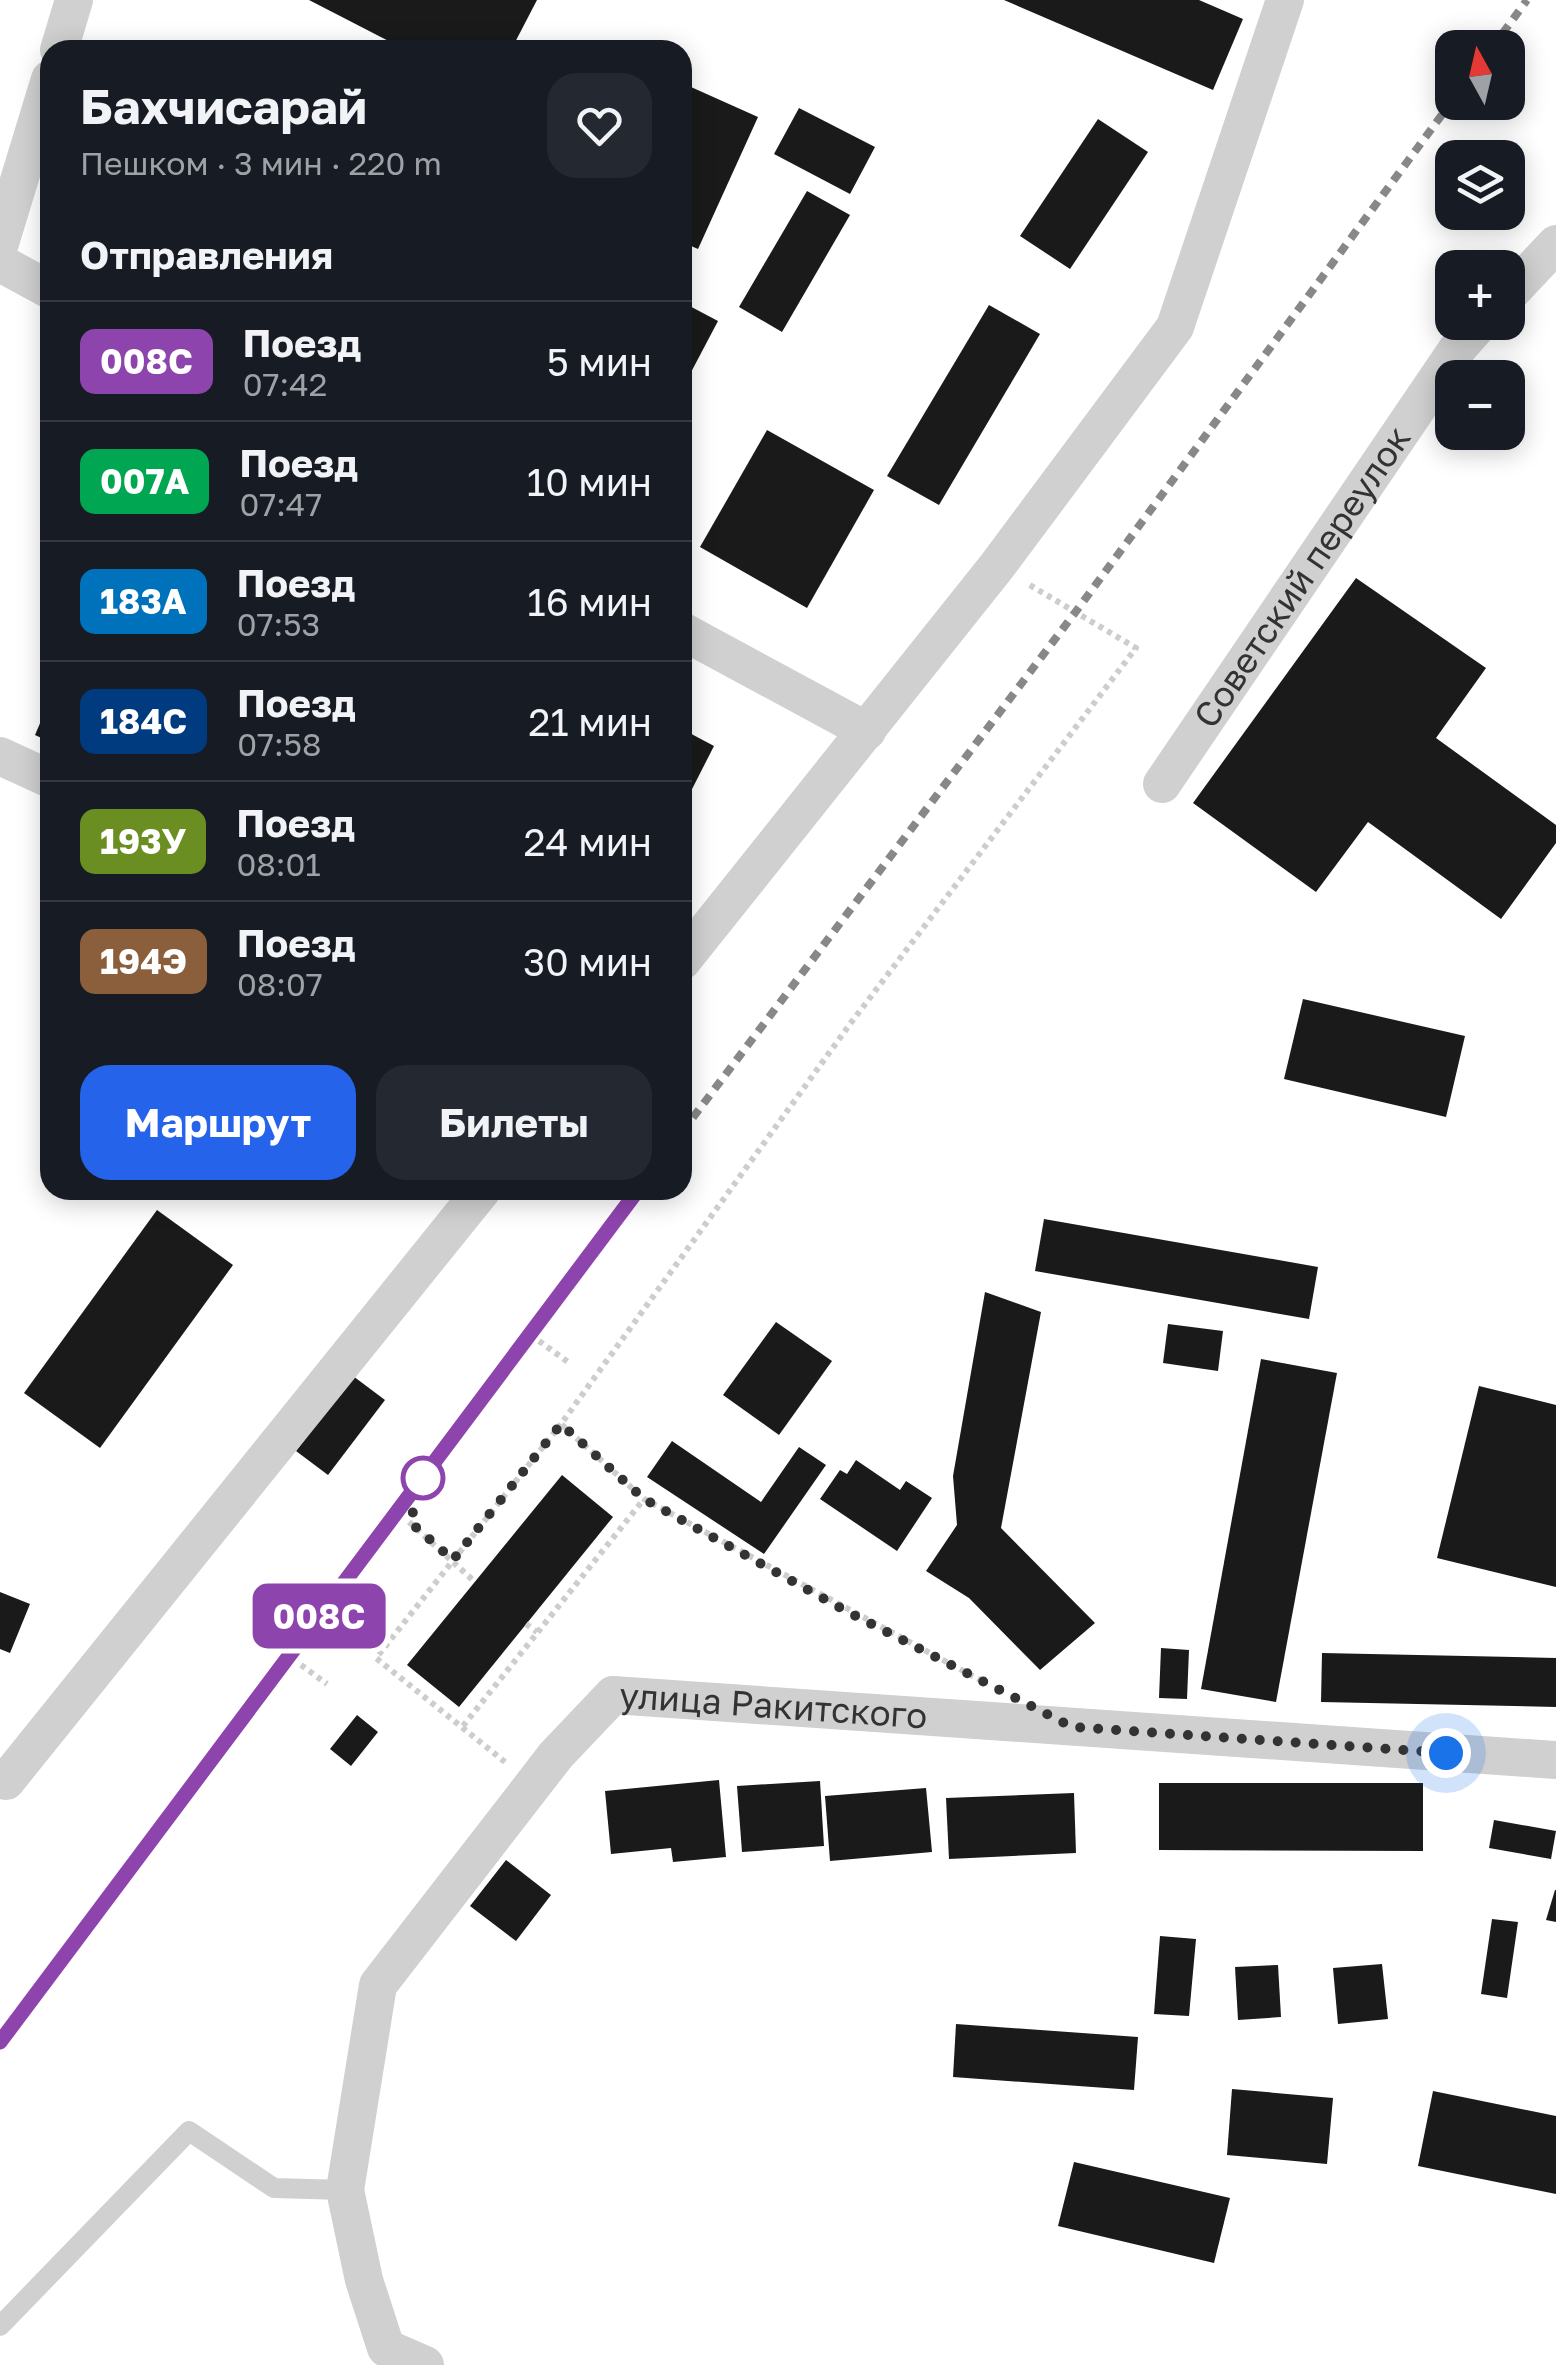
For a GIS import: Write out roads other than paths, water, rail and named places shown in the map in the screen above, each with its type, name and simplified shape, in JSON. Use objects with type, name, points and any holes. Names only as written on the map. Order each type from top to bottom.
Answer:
[{"type":"street","points":[[62,40],[74,0]]},
{"type":"street","points":[[692,949],[997,566],[1175,327],[1285,0]]},
{"type":"street","points":[[0,243],[40,112]]},
{"type":"street","points":[[1525,277],[1556,244]]},
{"type":"street","points":[[0,263],[40,285]]},
{"type":"street","name":"Советский переулок","points":[[1162,784],[1465,340]]},
{"type":"street","points":[[692,637],[868,731]]},
{"type":"street","points":[[0,756],[40,774]]},
{"type":"street","points":[[2,1783],[474,1200]]},
{"type":"street","name":"улица Ракитского","points":[[425,2365],[386,2348],[364,2280],[345,2190],[378,1985],[533,1785],[613,1695],[1556,1760]]},
{"type":"lane","points":[[0,2326],[189,2131],[274,2188],[345,2190]]},
{"type":"railway","points":[[1505,30],[1527,0]]},
{"type":"railway","points":[[692,1119],[1077,610],[1438,120]]},
{"type":"railway","points":[[0,2042],[631,1200]]},
{"type":"train","name":"008С","points":[[0,2042],[630,1200]]}]
